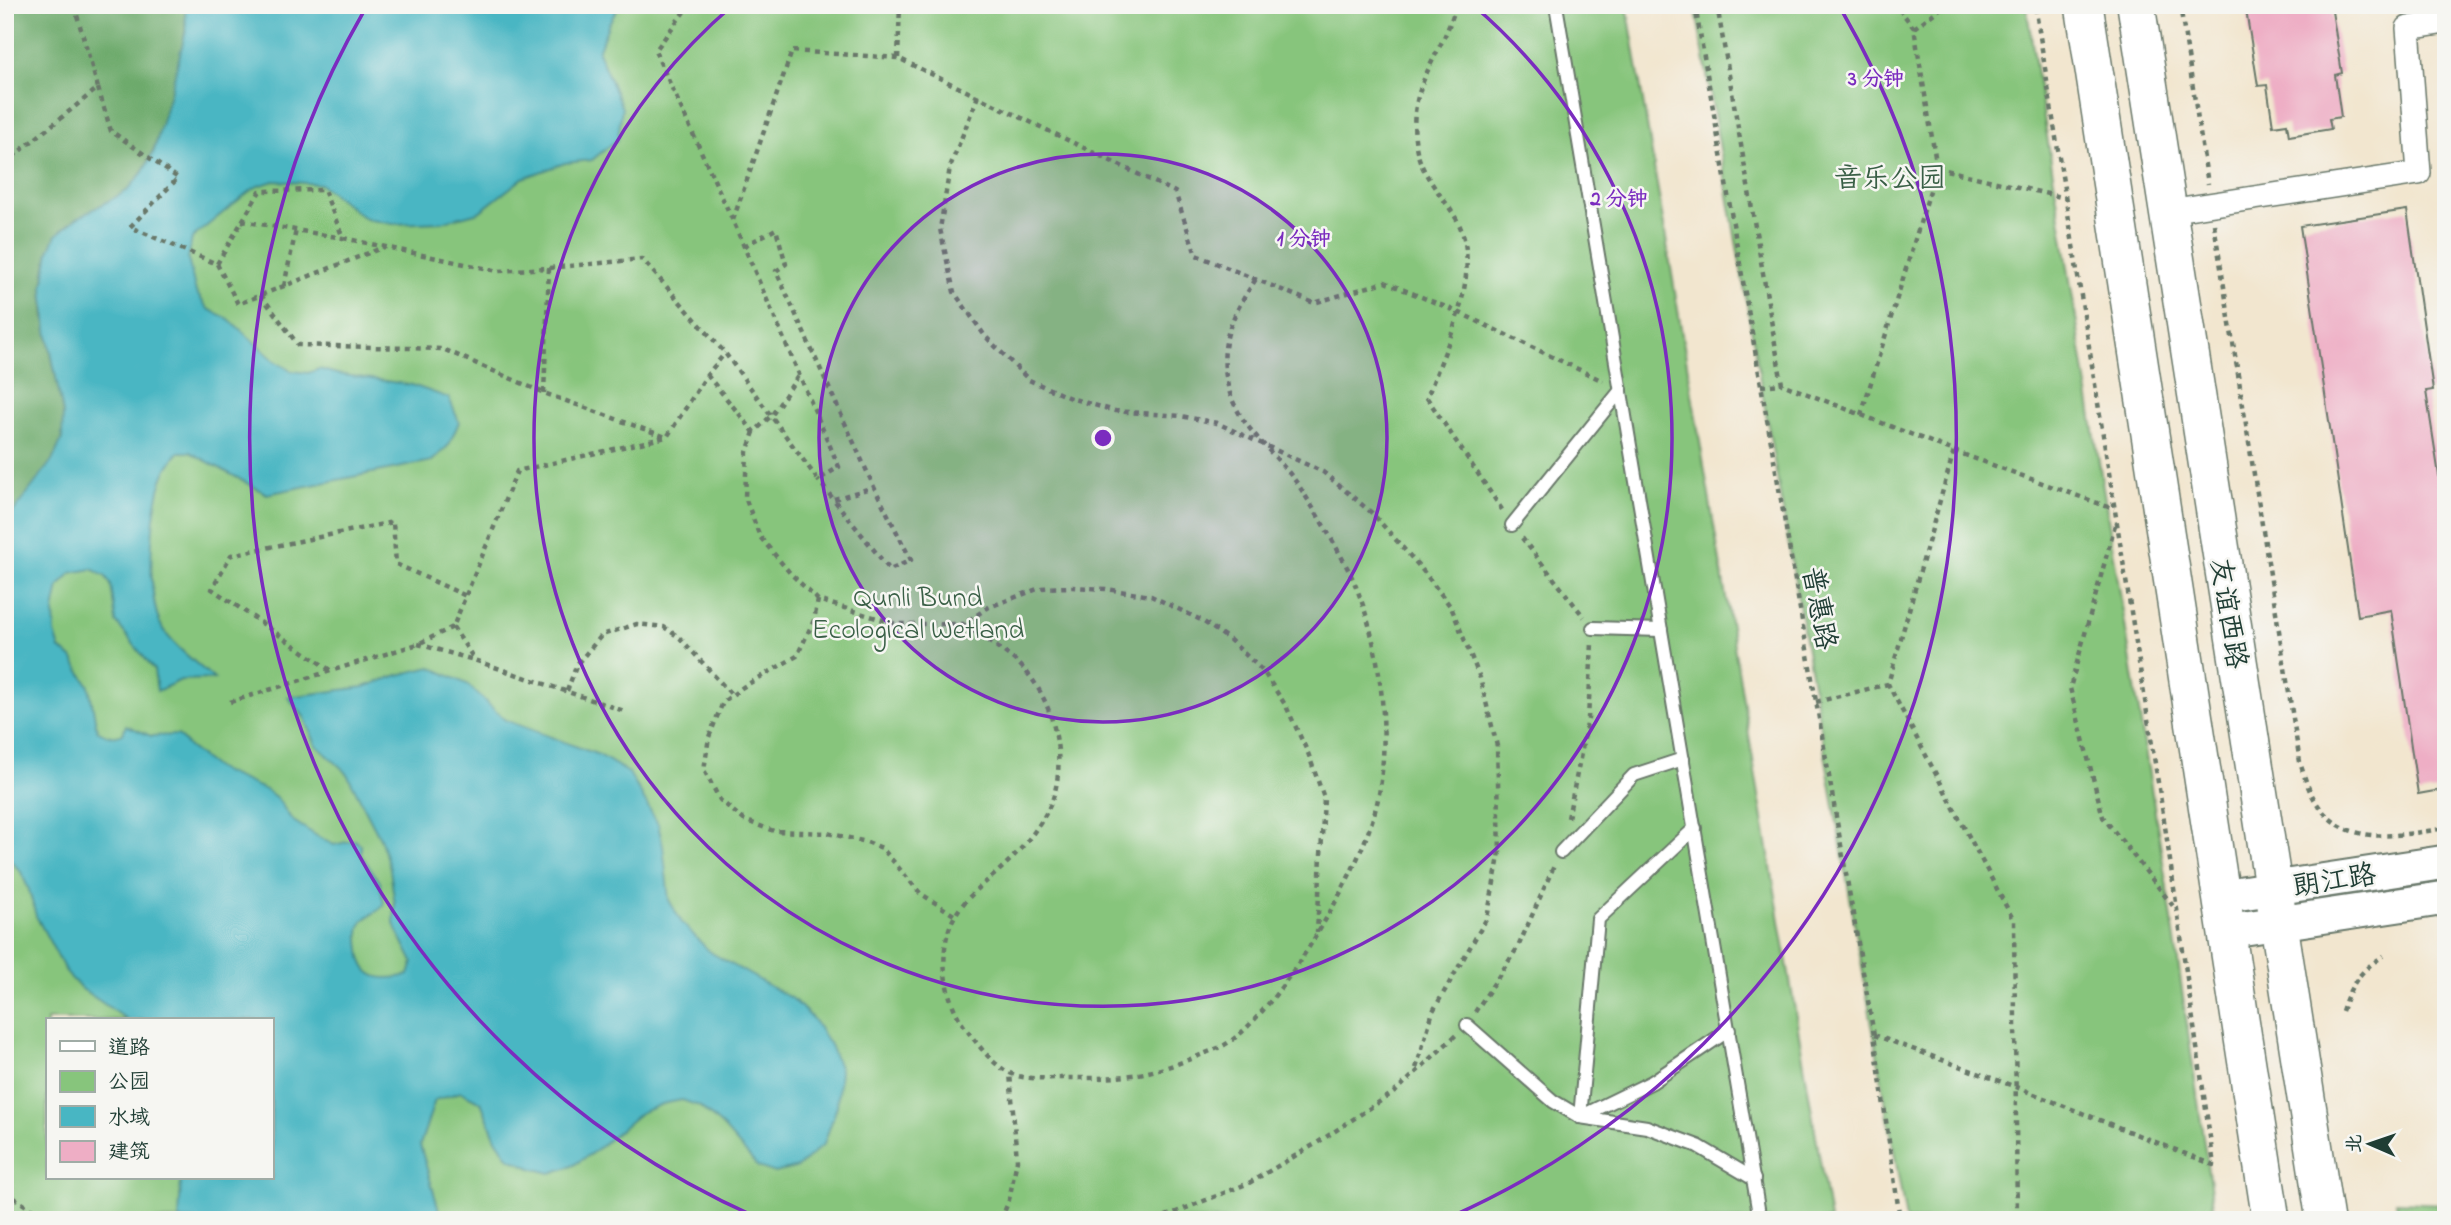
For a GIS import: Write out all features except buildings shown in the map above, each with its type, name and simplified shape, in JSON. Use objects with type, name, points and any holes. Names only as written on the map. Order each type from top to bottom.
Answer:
[{"type":"main road","name":"友谊西路","points":[[2084,5],[2271,1220]]},
{"type":"main road","name":"友谊西路","points":[[2136,5],[2325,1220]]},
{"type":"main road","name":"朗江路","points":[[2224,914],[2276,906],[2446,862]]},
{"type":"main road","name":"朗江路","points":[[2276,906],[2446,898]]},
{"type":"street","points":[[2168,211],[2419,173],[2408,29],[2446,22]]},
{"type":"lane","points":[[1556,5],[1760,1220]]},
{"type":"lane","points":[[1512,525],[1621,390]]},
{"type":"lane","points":[[1593,628],[1661,630]]},
{"type":"lane","points":[[1561,852],[1634,775],[1683,759]]},
{"type":"lane","points":[[1580,1117],[1598,919],[1695,828]]},
{"type":"lane","points":[[1466,1025],[1553,1101],[1580,1117],[1647,1127],[1698,1146],[1754,1179]]},
{"type":"lane","points":[[1580,1117],[1652,1082],[1729,1030]]},
{"type":"path","points":[[74,5],[111,131],[178,178],[130,227],[217,264],[238,304],[384,247]]},
{"type":"path","points":[[689,5],[656,51],[839,467],[818,480]]},
{"type":"path","points":[[898,58],[901,5]]},
{"type":"path","points":[[1156,1220],[1249,1183],[1340,1128],[1396,1091],[1414,1075],[1466,1025],[1518,947],[1561,852],[1588,719],[1593,628],[1512,525],[1427,398],[1458,312],[1466,285],[1468,262],[1465,238],[1457,219],[1421,166],[1416,146],[1416,102],[1421,84],[1456,5]]},
{"type":"path","name":"普惠路","points":[[1695,5],[1874,1035],[1900,1220]]},
{"type":"path","points":[[1717,5],[1782,384]]},
{"type":"path","points":[[1861,415],[1937,168],[1914,28],[1896,5]]},
{"type":"path","points":[[1914,28],[1945,5]]},
{"type":"path","points":[[1874,1035],[2016,1087],[2214,1165],[2035,5]]},
{"type":"path","points":[[2180,5],[2300,762],[2311,795],[2332,820],[2357,834],[2387,837],[2446,828]]},
{"type":"path","points":[[733,221],[792,51],[898,58],[1175,192],[1196,255],[1314,303],[1385,282],[1458,312],[1621,390]]},
{"type":"path","points":[[5,163],[98,88]]},
{"type":"path","points":[[978,96],[950,167],[940,229],[954,292],[985,336],[1029,380],[1070,398],[1115,411],[1181,416],[1217,423],[1322,472],[1372,513],[1420,566],[1451,607],[1480,678],[1497,746],[1500,852],[1486,918],[1433,1011],[1414,1075]]},
{"type":"path","points":[[1937,168],[2065,198]]},
{"type":"path","points":[[217,264],[260,191],[324,190],[343,238]]},
{"type":"path","points":[[242,221],[343,238],[498,271],[642,259],[725,353],[818,480],[890,570],[911,560],[874,487],[776,271],[786,264],[776,229],[744,246]]},
{"type":"path","points":[[284,286],[296,230]]},
{"type":"path","points":[[544,393],[550,268]]},
{"type":"path","points":[[962,624],[1020,665],[1033,680],[1048,710],[1057,739],[1057,764],[1054,795],[1044,817],[1013,857],[954,915],[945,949],[947,993],[957,1018],[987,1055],[1010,1073],[1032,1078],[1133,1075],[1186,1061],[1227,1045],[1262,1013],[1317,934],[1358,857],[1379,791],[1383,753],[1382,706],[1372,636],[1350,572],[1297,483],[1241,417],[1228,387],[1226,338],[1235,310],[1256,279]]},
{"type":"path","points":[[261,295],[298,345],[443,349],[544,393],[667,437]]},
{"type":"path","points":[[230,702],[418,644],[453,627],[517,471],[667,437],[725,353]]},
{"type":"path","points":[[708,375],[754,432]]},
{"type":"path","points":[[798,375],[772,415],[754,432],[747,453],[745,497],[760,537],[790,573],[818,600],[896,624],[962,624],[989,607],[1040,588],[1072,587],[1151,596],[1201,620],[1230,640],[1263,671],[1286,706],[1308,753],[1324,798],[1317,934]]},
{"type":"path","points":[[1761,386],[1782,384],[2114,509]]},
{"type":"path","points":[[1954,451],[1888,684],[2014,921],[2017,1220]]},
{"type":"path","points":[[834,499],[874,487]]},
{"type":"path","points":[[2116,521],[2070,688],[2103,817],[2177,912]]},
{"type":"path","points":[[331,671],[212,589],[231,555],[393,522],[396,564],[466,596]]},
{"type":"path","points":[[818,600],[814,620],[797,656],[723,702],[709,737],[704,770],[719,800],[744,820],[774,831],[827,833],[882,848],[920,893],[954,915]]},
{"type":"path","points":[[567,691],[577,664],[602,635],[637,624],[664,627],[680,638],[732,695]]},
{"type":"path","points":[[453,627],[474,660]]},
{"type":"path","points":[[418,644],[474,660],[624,711]]},
{"type":"path","points":[[1816,702],[1888,684]]},
{"type":"path","points":[[2342,1011],[2356,978],[2385,956]]},
{"type":"path","points":[[1002,1220],[1017,1160],[1010,1073]]},
{"type":"path","points":[[5,1192],[48,1220]]},
{"type":"green space","name":"Qunli Bund Ecological Wetland","points":[[5,5],[1627,5],[1830,1220],[5,1220]]},
{"type":"green space","points":[[5,5],[185,5],[185,32],[165,116],[139,178],[118,197],[63,229],[50,250],[44,283],[45,318],[63,413],[63,433],[53,459],[5,523]]},
{"type":"green space","name":"音乐公园","points":[[1695,5],[2026,5],[2170,906],[2215,1220],[1906,1220]]},
{"type":"green space","points":[[2396,1202],[2446,1204],[2446,1220],[2399,1220]]},
{"type":"water","points":[[185,5],[620,5],[609,23],[598,52],[622,108],[618,139],[592,160],[565,163],[523,178],[479,212],[442,222],[393,224],[366,219],[320,184],[274,181],[247,193],[192,238],[188,259],[196,292],[208,309],[229,319],[276,362],[292,371],[308,373],[319,369],[412,385],[449,398],[459,422],[449,445],[432,461],[267,494],[190,452],[179,452],[164,475],[155,508],[152,553],[154,597],[157,615],[167,635],[214,679],[181,680],[157,691],[154,670],[116,622],[111,585],[106,577],[92,569],[71,573],[59,586],[54,611],[55,633],[60,649],[72,658],[89,686],[97,730],[116,736],[123,734],[126,725],[151,736],[178,735],[217,769],[266,790],[277,798],[292,820],[320,838],[334,845],[355,840],[361,845],[361,855],[380,882],[384,905],[362,923],[359,933],[360,950],[365,968],[383,978],[409,975],[413,962],[394,924],[395,905],[390,869],[380,838],[346,772],[316,745],[305,718],[288,697],[364,687],[431,667],[467,684],[505,720],[599,755],[629,773],[658,824],[669,900],[682,923],[710,952],[794,1000],[813,1019],[830,1045],[840,1070],[837,1106],[824,1144],[798,1167],[775,1173],[758,1167],[723,1127],[699,1106],[682,1100],[640,1113],[595,1151],[572,1166],[551,1173],[531,1168],[508,1157],[496,1139],[481,1102],[461,1092],[435,1100],[420,1145],[442,1220],[179,1220],[181,1180],[273,1180],[273,1018],[125,1018],[82,989],[67,974],[36,916],[21,872],[12,862],[5,861],[5,523],[53,459],[62,439],[63,413],[47,331],[43,287],[49,251],[56,235],[77,218],[127,191],[143,172],[154,151],[186,30]]}]
